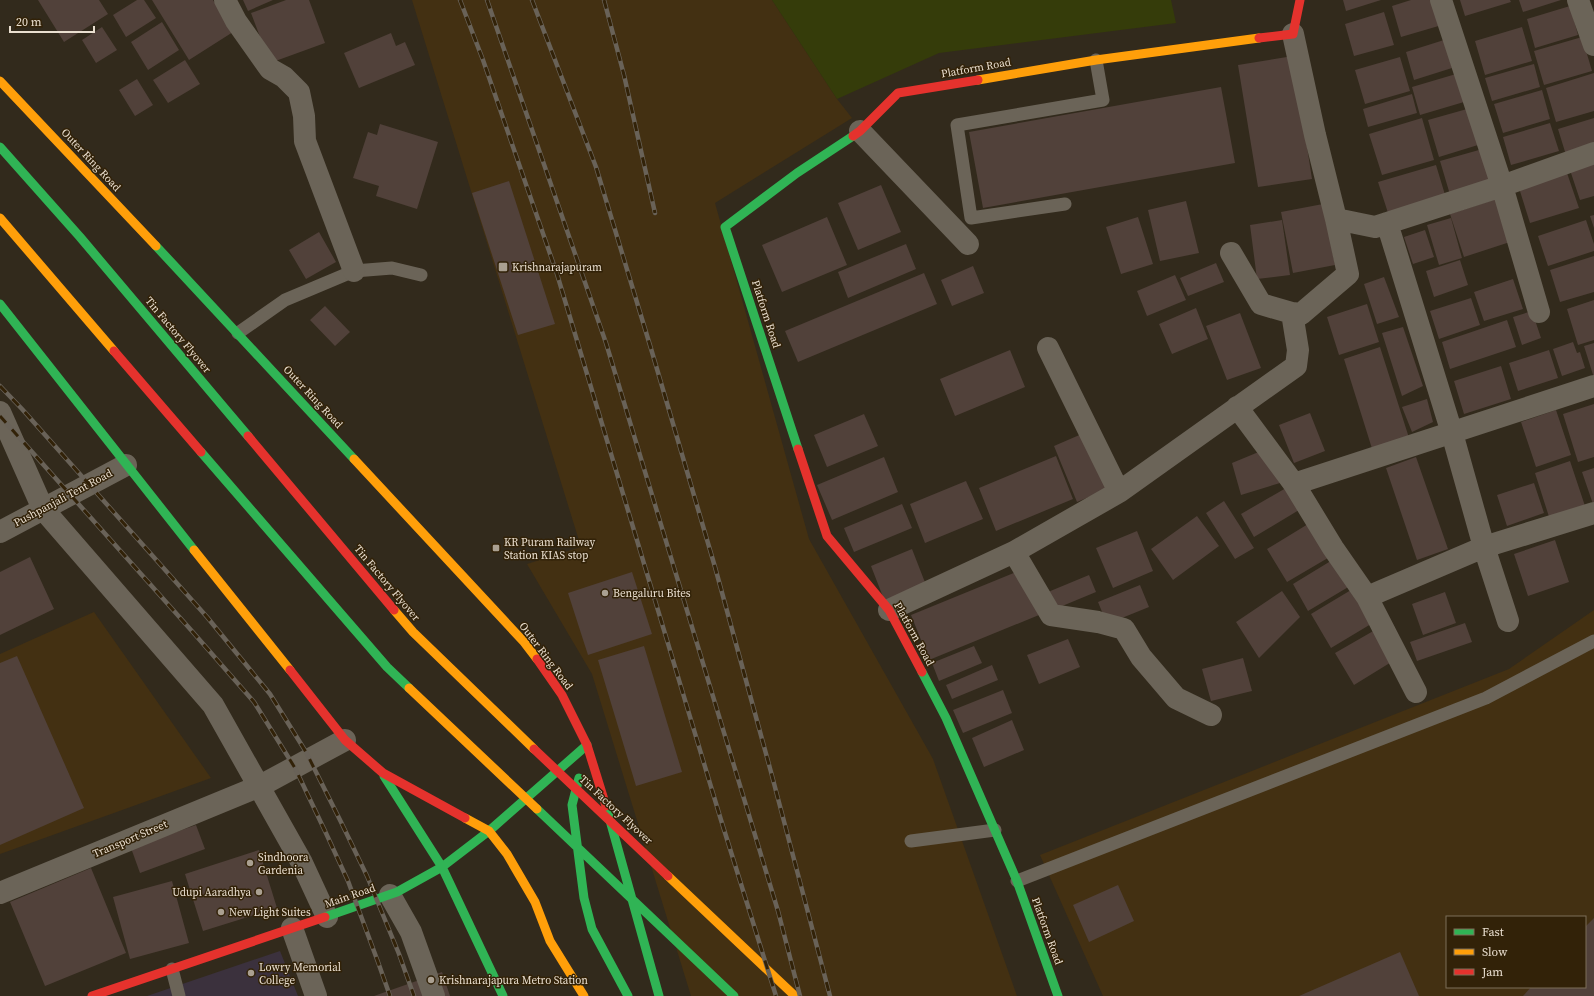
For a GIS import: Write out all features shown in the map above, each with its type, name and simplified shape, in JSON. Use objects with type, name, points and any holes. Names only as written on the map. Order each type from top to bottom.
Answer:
[{"type":"main road","points":[[1293,34],[1300,0]]},
{"type":"main road","name":"Platform Road","points":[[1058,996],[1017,881],[946,718],[889,610],[827,536],[725,227],[797,173],[860,131],[898,93],[1096,60],[1293,34]]},
{"type":"main road","name":"Outer Ring Road","points":[[0,81],[238,333],[524,642],[562,695],[587,745],[602,792],[658,996]]},
{"type":"main road","name":"Tin Factory Flyover","points":[[0,147],[85,243],[413,632],[509,726],[795,996]]},
{"type":"main road","points":[[0,218],[388,667],[734,996]]},
{"type":"main road","points":[[0,304],[345,740],[383,773],[489,831],[507,854],[535,902],[550,941],[584,996]]},
{"type":"main road","points":[[587,745],[572,805],[584,898],[592,929],[628,996]]},
{"type":"main road","name":"Main Road","points":[[92,996],[390,895],[442,867],[489,831],[587,745]]},
{"type":"main road","points":[[383,773],[442,867],[503,996]]},
{"type":"street","points":[[224,0],[236,21],[270,69],[284,77],[299,92],[304,116],[305,141],[354,271]]},
{"type":"street","points":[[1441,0],[1502,186],[1539,312]]},
{"type":"street","points":[[1578,0],[1594,45]]},
{"type":"street","points":[[1231,253],[1261,304],[1292,313],[1301,314],[1348,274],[1293,34]]},
{"type":"street","points":[[860,131],[968,244]]},
{"type":"street","points":[[1336,219],[1375,227],[1502,186],[1594,153]]},
{"type":"street","points":[[1387,223],[1452,433],[1484,547],[1508,621]]},
{"type":"street","points":[[889,610],[1014,552],[1119,492],[1236,407],[1296,366],[1298,350],[1292,313]]},
{"type":"street","points":[[1048,348],[1119,492]]},
{"type":"street","points":[[1294,484],[1594,386]]},
{"type":"street","points":[[1236,407],[1294,484],[1333,548],[1367,597],[1416,692]]},
{"type":"street","points":[[0,412],[42,509],[213,705],[302,863],[327,917]]},
{"type":"street","name":"Pushpanjali Tent Road","points":[[0,532],[126,465]]},
{"type":"street","points":[[1367,597],[1484,547],[1594,513]]},
{"type":"street","points":[[1014,552],[1051,614],[1098,622],[1124,629],[1141,656],[1176,698],[1211,715]]},
{"type":"street","name":"Transport Street","points":[[0,893],[260,786],[345,740]]},
{"type":"street","points":[[390,895],[412,932],[434,996]]},
{"type":"street","points":[[292,928],[316,996]]},
{"type":"lane","points":[[1065,204],[971,218],[957,125],[1103,100],[1096,60]]},
{"type":"lane","points":[[238,333],[284,300],[354,271],[392,268],[421,275]]},
{"type":"lane","points":[[1017,881],[1486,698],[1594,641]]},
{"type":"lane","points":[[911,841],[995,830]]},
{"type":"lane","points":[[172,969],[179,996]]},
{"type":"shaded area","points":[[412,0],[772,0],[837,99],[852,118],[715,203],[809,539],[933,759],[1017,996],[691,996],[592,674],[527,564],[581,547]]},
{"type":"shaded area","points":[[1594,610],[1594,996],[1103,996],[1040,855],[1509,669]]},
{"type":"shaded area","points":[[94,612],[211,778],[0,854],[0,654]]},
{"type":"shaded area","name":"Lowry Memorial College","points":[[280,951],[298,996],[147,996]]},
{"type":"green space","points":[[772,0],[1171,0],[1176,23],[939,53],[837,99]]},
{"type":"building","points":[[38,0],[99,0],[108,14],[64,42]]},
{"type":"building","points":[[137,0],[144,0],[156,18],[126,37],[113,15]]},
{"type":"building","points":[[152,0],[213,0],[233,32],[189,60]]},
{"type":"building","points":[[243,0],[273,0],[248,11]]},
{"type":"building","points":[[286,0],[309,0],[325,43],[270,63],[251,13]]},
{"type":"building","points":[[1343,0],[1381,0],[1346,11]]},
{"type":"building","points":[[1411,0],[1435,0],[1442,25],[1401,37],[1392,6]]},
{"type":"building","points":[[1460,0],[1510,0],[1511,2],[1465,16]]},
{"type":"building","points":[[1519,0],[1561,0],[1523,12]]},
{"type":"building","points":[[1570,6],[1578,35],[1535,48],[1527,19]]},
{"type":"building","points":[[1384,12],[1394,45],[1354,56],[1345,24]]},
{"type":"building","points":[[162,22],[179,50],[148,70],[131,42]]},
{"type":"building","points":[[102,27],[117,50],[96,63],[82,40]]},
{"type":"building","points":[[1522,27],[1532,61],[1485,75],[1475,41]]},
{"type":"building","points":[[391,33],[396,46],[405,42],[415,65],[359,88],[344,53]]},
{"type":"building","points":[[1582,37],[1592,71],[1544,85],[1534,51]]},
{"type":"building","points":[[1444,40],[1452,68],[1414,80],[1406,52]]},
{"type":"building","points":[[1293,56],[1312,179],[1258,187],[1238,65]]},
{"type":"building","points":[[1400,57],[1410,91],[1365,104],[1355,70]]},
{"type":"building","points":[[185,60],[200,84],[168,103],[153,80]]},
{"type":"building","points":[[1534,64],[1540,87],[1492,101],[1485,78]]},
{"type":"building","points":[[1594,73],[1594,111],[1556,122],[1546,88]]},
{"type":"building","points":[[1456,74],[1464,102],[1420,115],[1412,87]]},
{"type":"building","points":[[137,79],[153,105],[135,116],[119,90]]},
{"type":"building","points":[[1221,87],[1235,163],[983,208],[969,132]]},
{"type":"building","points":[[1542,90],[1550,119],[1503,133],[1494,104]]},
{"type":"building","points":[[1412,94],[1417,113],[1368,127],[1363,109]]},
{"type":"building","points":[[1467,109],[1478,145],[1439,157],[1428,120]]},
{"type":"building","points":[[1422,118],[1434,160],[1382,175],[1369,134]]},
{"type":"building","points":[[1594,118],[1594,147],[1566,155],[1558,129]]},
{"type":"building","points":[[1550,123],[1559,151],[1511,165],[1503,137]]},
{"type":"building","points":[[380,124],[438,142],[417,209],[376,196],[379,186],[353,178],[368,132],[377,135]]},
{"type":"building","points":[[1486,148],[1496,184],[1451,198],[1440,161]]},
{"type":"building","points":[[1594,162],[1594,196],[1580,200],[1570,170]]},
{"type":"building","points":[[1436,165],[1446,198],[1389,216],[1378,182]]},
{"type":"building","points":[[1567,173],[1579,208],[1530,223],[1519,188]]},
{"type":"building","points":[[509,181],[555,324],[518,335],[472,193]]},
{"type":"building","points":[[881,185],[901,232],[858,250],[838,203]]},
{"type":"building","points":[[1496,199],[1510,242],[1464,257],[1450,214]]},
{"type":"building","points":[[1186,201],[1199,253],[1160,261],[1148,210]]},
{"type":"building","points":[[1323,204],[1335,265],[1293,273],[1281,212]]},
{"type":"building","points":[[1594,215],[1594,228],[1590,216]]},
{"type":"building","points":[[827,217],[847,265],[782,292],[762,245]]},
{"type":"building","points":[[1138,217],[1153,264],[1121,274],[1106,227]]},
{"type":"building","points":[[1451,218],[1462,258],[1439,265],[1427,225]]},
{"type":"building","points":[[1282,220],[1290,275],[1257,279],[1250,225]]},
{"type":"building","points":[[1586,220],[1594,244],[1594,251],[1548,266],[1538,236]]},
{"type":"building","points":[[1425,230],[1434,257],[1413,264],[1404,237]]},
{"type":"building","points":[[319,232],[336,262],[306,279],[289,250]]},
{"type":"building","points":[[906,244],[916,269],[848,298],[838,272]]},
{"type":"building","points":[[1594,256],[1594,292],[1560,302],[1550,270]]},
{"type":"building","points":[[1460,260],[1468,285],[1434,297],[1426,271]]},
{"type":"building","points":[[1216,263],[1224,282],[1188,296],[1180,278]]},
{"type":"building","points":[[973,266],[984,293],[952,306],[941,280]]},
{"type":"building","points":[[924,273],[937,304],[798,362],[785,331]]},
{"type":"building","points":[[1175,275],[1186,300],[1147,316],[1137,291]]},
{"type":"building","points":[[1384,277],[1399,317],[1377,324],[1364,284]]},
{"type":"building","points":[[1513,279],[1523,309],[1484,321],[1474,292]]},
{"type":"building","points":[[1471,298],[1480,325],[1439,339],[1430,311]]},
{"type":"building","points":[[1594,300],[1594,340],[1578,345],[1567,309]]},
{"type":"building","points":[[1367,304],[1379,342],[1339,355],[1327,317]]},
{"type":"building","points":[[325,306],[350,332],[335,346],[310,320]]},
{"type":"building","points":[[1196,308],[1208,339],[1172,354],[1159,324]]},
{"type":"building","points":[[1532,311],[1541,338],[1522,345],[1513,317]]},
{"type":"building","points":[[1240,313],[1261,368],[1227,380],[1206,326]]},
{"type":"building","points":[[1507,320],[1516,347],[1450,369],[1442,342]]},
{"type":"building","points":[[1403,327],[1423,386],[1402,396],[1382,333]]},
{"type":"building","points":[[1573,342],[1577,353],[1580,352],[1585,368],[1562,376],[1553,349]]},
{"type":"building","points":[[1594,343],[1594,378],[1584,346]]},
{"type":"building","points":[[1380,347],[1411,444],[1374,455],[1344,359]]},
{"type":"building","points":[[1010,350],[1025,387],[955,416],[940,379]]},
{"type":"building","points":[[1549,350],[1558,378],[1518,391],[1509,363]]},
{"type":"building","points":[[1501,366],[1511,399],[1464,414],[1454,381]]},
{"type":"building","points":[[1427,399],[1433,422],[1412,432],[1402,407]]},
{"type":"building","points":[[1594,404],[1594,457],[1578,462],[1563,414]]},
{"type":"building","points":[[1556,410],[1571,455],[1536,467],[1521,422]]},
{"type":"building","points":[[1310,413],[1325,451],[1294,463],[1279,425]]},
{"type":"building","points":[[864,414],[878,446],[827,467],[814,435]]},
{"type":"building","points":[[1084,433],[1108,489],[1077,502],[1054,446]]},
{"type":"building","points":[[1261,451],[1280,483],[1241,495],[1232,463]]},
{"type":"building","points":[[1056,456],[1073,499],[996,531],[979,488]]},
{"type":"building","points":[[884,457],[898,492],[832,520],[817,485]]},
{"type":"building","points":[[1416,457],[1448,549],[1417,560],[1386,468]]},
{"type":"building","points":[[1570,461],[1587,512],[1551,523],[1535,473]]},
{"type":"building","points":[[1594,468],[1594,507],[1582,472]]},
{"type":"building","points":[[966,481],[983,519],[925,543],[910,504]]},
{"type":"building","points":[[1534,483],[1544,513],[1507,526],[1497,495]]},
{"type":"building","points":[[1286,488],[1299,510],[1254,537],[1241,514]]},
{"type":"building","points":[[1224,501],[1254,548],[1235,559],[1206,513]]},
{"type":"building","points":[[902,504],[912,528],[854,552],[844,528]]},
{"type":"building","points":[[1197,516],[1219,546],[1173,580],[1151,549]]},
{"type":"building","points":[[1313,521],[1333,555],[1287,582],[1267,549]]},
{"type":"building","points":[[1137,531],[1153,571],[1113,588],[1096,548]]},
{"type":"building","points":[[1555,540],[1569,582],[1528,596],[1514,554]]},
{"type":"building","points":[[912,549],[926,585],[885,602],[871,566]]},
{"type":"building","points":[[30,557],[54,609],[0,635],[0,572]]},
{"type":"building","points":[[1334,559],[1350,586],[1308,611],[1293,584]]},
{"type":"building","points":[[1021,570],[1039,615],[929,660],[911,615]]},
{"type":"building","points":[[632,572],[652,634],[588,655],[568,593]]},
{"type":"building","points":[[1089,575],[1096,592],[1055,609],[1048,592]]},
{"type":"building","points":[[1140,585],[1149,607],[1107,624],[1098,602]]},
{"type":"building","points":[[1351,590],[1371,624],[1331,648],[1311,614]]},
{"type":"building","points":[[1282,591],[1300,617],[1259,658],[1236,622]]},
{"type":"building","points":[[1445,592],[1456,623],[1423,635],[1412,604]]},
{"type":"building","points":[[1465,623],[1472,642],[1417,661],[1410,642]]},
{"type":"building","points":[[1375,630],[1393,661],[1354,685],[1335,653]]},
{"type":"building","points":[[1068,639],[1080,667],[1039,684],[1027,655]]},
{"type":"building","points":[[644,646],[682,772],[636,786],[598,660]]},
{"type":"building","points":[[974,646],[982,663],[939,681],[932,663]]},
{"type":"building","points":[[17,656],[84,808],[0,845],[0,663]]},
{"type":"building","points":[[1243,658],[1252,691],[1211,701],[1202,669]]},
{"type":"building","points":[[992,665],[998,680],[952,699],[946,685]]},
{"type":"building","points":[[1003,690],[1012,713],[963,733],[953,710]]},
{"type":"building","points":[[1012,720],[1024,750],[984,767],[972,738]]},
{"type":"building","points":[[196,825],[205,849],[140,873],[131,848]]},
{"type":"building","points":[[259,850],[277,908],[203,931],[185,874]]},
{"type":"building","points":[[91,868],[126,953],[45,986],[10,902]]},
{"type":"building","points":[[172,881],[189,943],[130,959],[113,897]]},
{"type":"building","points":[[1118,885],[1134,921],[1089,942],[1073,905]]},
{"type":"building","points":[[1594,918],[1594,996],[1523,996],[1530,988],[1586,988],[1586,926]]},
{"type":"building","points":[[1400,952],[1419,996],[1299,996]]},
{"type":"building","name":"Krishnarajapura Metro Station","points":[[442,972],[450,996],[374,996]]},
{"type":"railway","points":[[460,0],[483,60],[557,274],[721,820],[776,996]]},
{"type":"railway","points":[[487,0],[606,343],[778,911],[800,996]]},
{"type":"railway","points":[[532,0],[596,167],[652,352],[715,567],[830,996]]},
{"type":"railway","points":[[604,0],[624,75],[655,213]]},
{"type":"railway","points":[[0,386],[207,617],[270,694],[306,752],[367,876],[399,954],[414,996]]},
{"type":"railway","points":[[0,416],[254,702],[295,768],[325,831],[348,881],[390,996]]},
{"type":"traffic: fast","points":[[798,449],[725,227],[797,173],[853,136]]},
{"type":"traffic: fast","points":[[0,147],[80,237],[248,436]]},
{"type":"traffic: fast","points":[[156,246],[354,459]]},
{"type":"traffic: fast","points":[[0,304],[194,550]]},
{"type":"traffic: fast","points":[[201,452],[387,667],[409,688]]},
{"type":"traffic: fast","points":[[922,672],[946,718],[1017,881],[1058,996]]},
{"type":"traffic: fast","points":[[325,917],[397,892],[442,867],[489,831],[587,745]]},
{"type":"traffic: fast","points":[[384,776],[442,867],[503,996]]},
{"type":"traffic: fast","points":[[579,778],[572,805],[584,898],[592,929],[628,996]]},
{"type":"traffic: fast","points":[[606,806],[659,996]]},
{"type":"traffic: fast","points":[[537,809],[734,996]]},
{"type":"traffic: slow","points":[[978,80],[1096,60],[1259,38]]},
{"type":"traffic: slow","points":[[0,81],[156,246]]},
{"type":"traffic: slow","points":[[0,218],[114,351]]},
{"type":"traffic: slow","points":[[354,459],[524,642],[537,659]]},
{"type":"traffic: slow","points":[[194,550],[290,670]]},
{"type":"traffic: slow","points":[[394,610],[413,632],[534,749]]},
{"type":"traffic: slow","points":[[409,688],[537,809]]},
{"type":"traffic: slow","points":[[465,818],[489,831],[507,854],[535,902],[550,941],[584,996]]},
{"type":"traffic: slow","points":[[668,876],[795,996]]},
{"type":"traffic: jam","points":[[1259,38],[1293,34],[1300,0]]},
{"type":"traffic: jam","points":[[853,136],[860,131],[898,93],[978,80]]},
{"type":"traffic: jam","points":[[114,351],[201,452]]},
{"type":"traffic: jam","points":[[248,436],[394,610]]},
{"type":"traffic: jam","points":[[798,449],[827,536],[889,610],[922,672]]},
{"type":"traffic: jam","points":[[537,659],[562,695],[587,745],[606,806]]},
{"type":"traffic: jam","points":[[290,670],[345,740],[383,773],[465,818]]},
{"type":"traffic: jam","points":[[534,749],[668,876]]},
{"type":"traffic: jam","points":[[92,996],[325,917]]},
{"type":"place","name":"Krishnarajapuram","points":[[503,267]]},
{"type":"place","name":"KR Puram Railway Station KIAS stop","points":[[496,548]]},
{"type":"place","name":"Bengaluru Bites","points":[[605,593]]},
{"type":"place","name":"Sindhoora Gardenia","points":[[250,863]]},
{"type":"place","name":"Udupi Aaradhya","points":[[259,892]]},
{"type":"place","name":"New Light Suites","points":[[221,912]]},
{"type":"place","name":"Lowry Memorial College","points":[[251,973]]},
{"type":"place","name":"Krishnarajapura Metro Station","points":[[431,980]]}]
